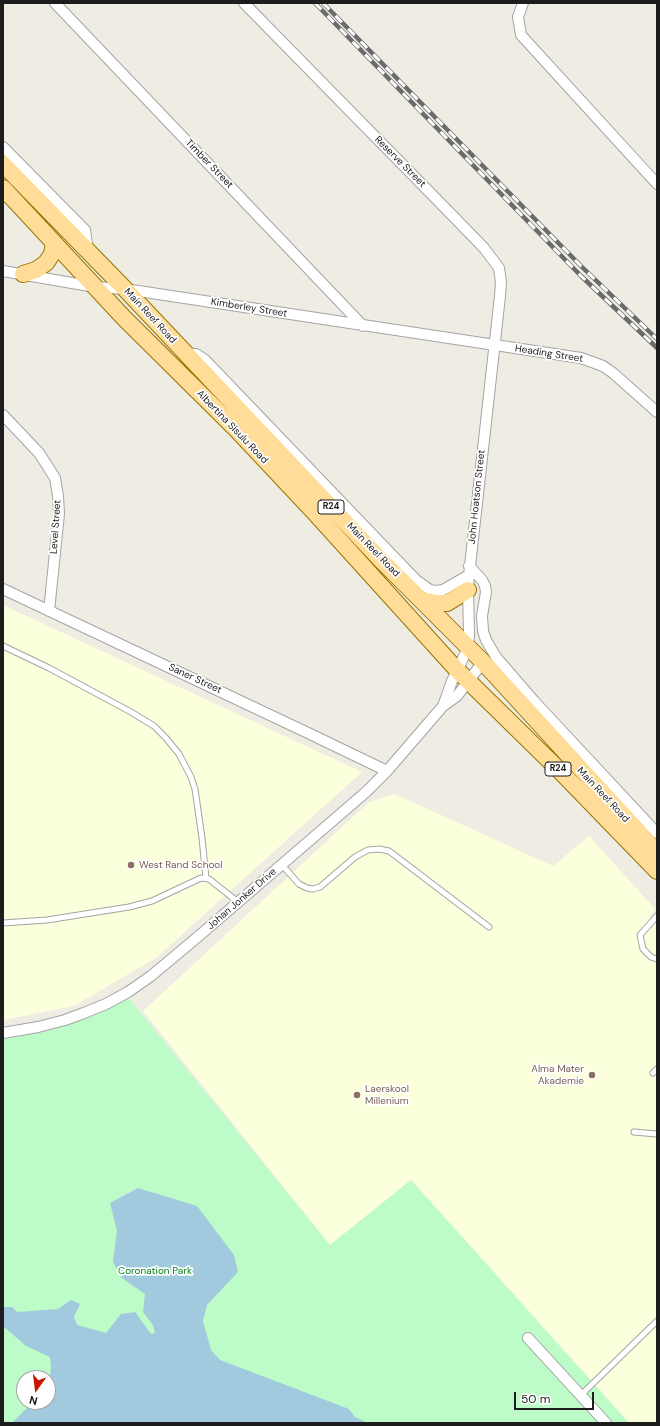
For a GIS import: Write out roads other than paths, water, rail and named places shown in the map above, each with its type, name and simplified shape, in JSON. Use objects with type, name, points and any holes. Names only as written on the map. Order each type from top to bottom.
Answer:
[{"type":"main road","name":"Main Reef Road","points":[[3,164],[125,289],[380,559],[483,662],[657,852]]},
{"type":"main road","name":"Albertina Sisulu Road","points":[[3,188],[124,318],[236,429],[315,513],[457,670]]},
{"type":"main road","points":[[23,274],[36,270],[46,263],[52,254],[54,244]]},
{"type":"main road","points":[[422,600],[435,604],[448,603],[469,577]]},
{"type":"main road","name":"Main Reef Road","points":[[457,670],[558,769],[657,871]]},
{"type":"street","name":"Timber Street","points":[[55,3],[363,326]]},
{"type":"street","name":"Reserve Street","points":[[244,3],[450,213],[494,260],[499,268],[501,282],[494,345]]},
{"type":"street","points":[[523,3],[518,17],[521,34],[657,184]]},
{"type":"street","points":[[3,147],[85,230],[88,252]]},
{"type":"street","name":"Kimberley Street","points":[[3,271],[95,287],[125,289],[494,345]]},
{"type":"street","name":"Heading Street","points":[[494,345],[581,358],[604,366],[657,412]]},
{"type":"street","name":"John Hoatson Street","points":[[468,648],[469,577],[494,345]]},
{"type":"street","points":[[184,352],[196,354],[205,360],[416,580],[430,590],[436,591],[443,590],[469,577],[482,580],[486,592],[482,616],[483,631],[486,640],[496,657],[534,702],[657,833]]},
{"type":"street","name":"Level Street","points":[[3,416],[40,453],[55,478],[59,514],[49,611]]},
{"type":"street","name":"Saner Street","points":[[3,589],[387,771]]},
{"type":"street","name":"Johan Jonker Drive","points":[[443,706],[457,670],[468,648]]},
{"type":"street","name":"Johan Jonker Drive","points":[[3,1033],[38,1027],[65,1020],[106,1004],[128,992],[164,966],[366,792],[387,771],[443,706],[457,696],[483,662]]},
{"type":"street","points":[[528,1338],[606,1423]]},
{"type":"lane","points":[[3,646],[49,668],[131,712],[154,726],[166,738],[182,759],[192,777],[202,838],[206,878]]},
{"type":"lane","points":[[282,864],[299,884],[313,889],[320,887],[355,857],[368,850],[380,849],[389,851],[489,927]]},
{"type":"lane","points":[[3,923],[55,919],[129,907],[152,900],[206,878],[238,902]]},
{"type":"lane","points":[[657,916],[640,935],[643,949],[651,957],[657,959]]},
{"type":"lane","points":[[634,1132],[657,1134]]},
{"type":"lane","points":[[581,1396],[657,1321]]},
{"type":"water","points":[[138,1188],[197,1206],[234,1255],[238,1272],[207,1305],[203,1321],[211,1350],[220,1360],[349,1409],[355,1417],[368,1423],[12,1423],[25,1410],[56,1410],[56,1370],[51,1370],[50,1357],[26,1346],[3,1326],[3,1307],[12,1307],[17,1312],[58,1309],[71,1300],[80,1304],[74,1317],[77,1325],[106,1333],[121,1314],[135,1312],[151,1334],[155,1333],[153,1325],[143,1312],[145,1294],[122,1278],[113,1262],[117,1231],[110,1203]]},
{"type":"railway","points":[[315,3],[581,276],[657,348]]},
{"type":"railway","points":[[323,3],[581,266],[657,339]]},
{"type":"place","name":"West Rand School","points":[[131,865]]},
{"type":"place","name":"Alma Mater Akademie","points":[[592,1075]]},
{"type":"place","name":"Laerskool Millenium","points":[[357,1095]]},
{"type":"park label","name":"Coronation Park","points":[[155,1271]]}]
